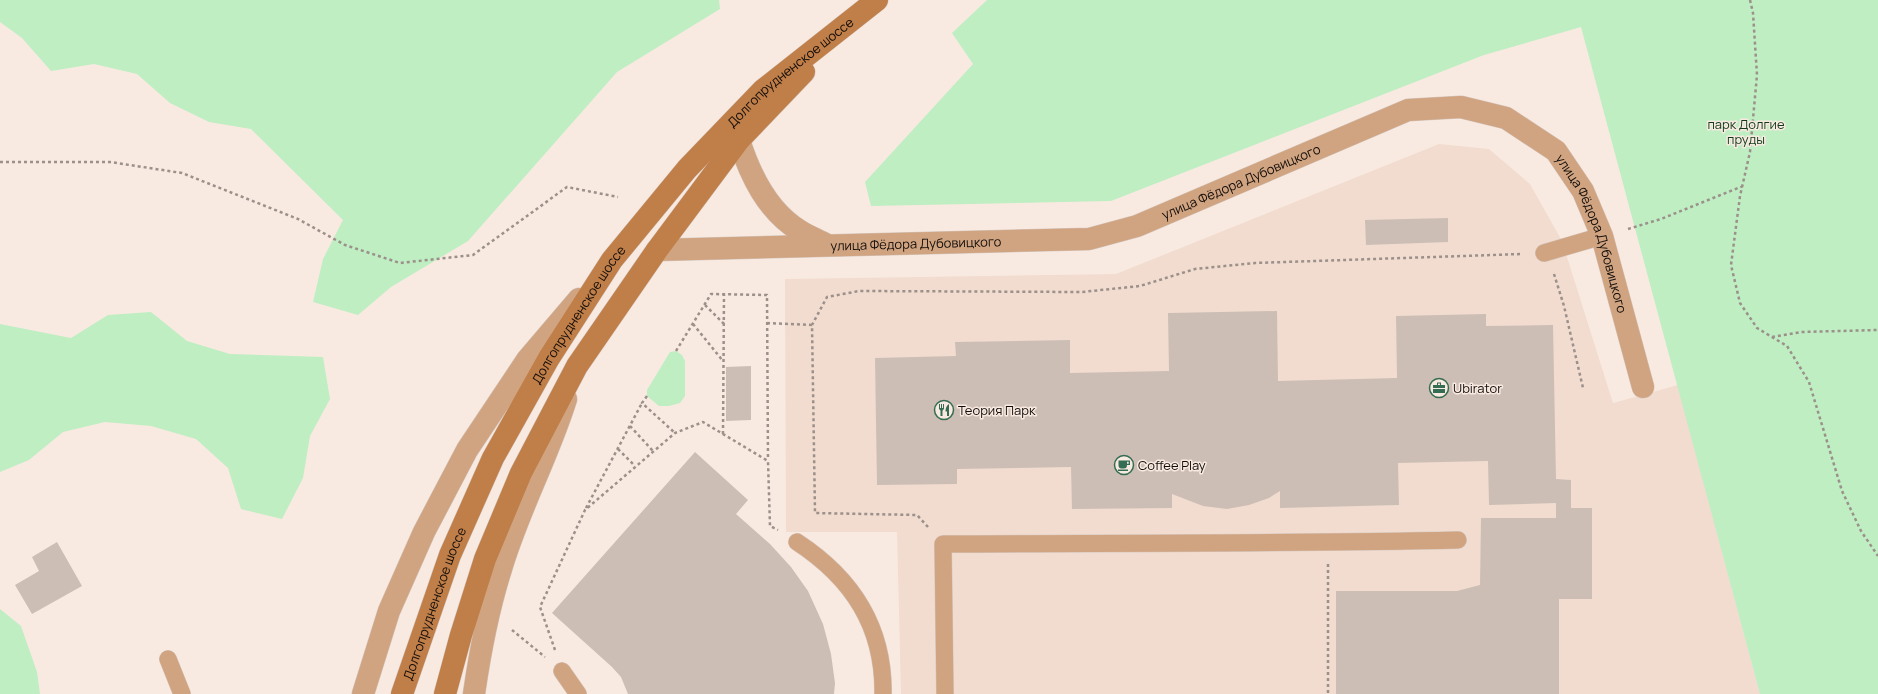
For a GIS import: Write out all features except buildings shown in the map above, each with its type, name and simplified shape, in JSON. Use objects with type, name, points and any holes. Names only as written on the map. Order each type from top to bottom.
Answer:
[{"type":"main road","name":"Долгопрудненское шоссе","points":[[445,694],[461,635],[485,559],[521,473],[577,366],[657,250],[739,140],[870,5]]},
{"type":"main road","name":"Долгопрудненское шоссе","points":[[402,694],[450,555],[493,458],[549,358],[612,260],[687,169],[763,90],[870,5]]},
{"type":"street","name":"улица Фёдора Дубовицкого","points":[[657,250],[1089,239],[1136,226],[1408,110],[1462,107],[1506,118],[1556,151],[1583,191],[1602,236],[1644,387]]},
{"type":"street","points":[[739,140],[748,168],[760,189],[779,214],[799,231],[830,246]]},
{"type":"street","points":[[363,694],[389,611],[424,532],[467,450],[527,360],[612,260]]},
{"type":"street","points":[[474,694],[480,653],[501,569],[526,498],[557,428],[577,366]]},
{"type":"lane","points":[[1544,253],[1602,236]]},
{"type":"lane","points":[[945,694],[944,544],[1214,542],[1328,543],[1458,540]]},
{"type":"lane","points":[[797,542],[818,556],[837,573],[854,593],[866,614],[875,636],[880,659],[882,694]]},
{"type":"lane","points":[[168,660],[182,694]]},
{"type":"lane","points":[[562,671],[578,694]]},
{"type":"path","points":[[1750,0],[1753,13],[1757,75],[1750,152],[1743,186],[1731,265],[1740,303],[1757,328],[1787,346],[1809,382],[1842,491],[1861,531],[1878,556]]},
{"type":"path","points":[[0,162],[110,162],[182,173],[298,219],[345,245],[400,263],[473,255],[567,187],[618,197]]},
{"type":"path","points":[[1602,236],[1661,219],[1743,186]]},
{"type":"path","points":[[944,544],[917,515],[815,513],[812,325],[827,297],[859,291],[1082,292],[1140,286],[1195,269],[1255,263],[1544,253],[1555,277],[1564,306],[1583,388]]},
{"type":"path","points":[[676,351],[711,294],[767,295],[770,526],[797,542]]},
{"type":"path","points":[[723,434],[724,294]]},
{"type":"path","points":[[705,305],[724,324]]},
{"type":"path","points":[[767,323],[812,325]]},
{"type":"path","points":[[693,324],[724,362]]},
{"type":"path","points":[[1772,337],[1801,332],[1878,330]]},
{"type":"path","points":[[562,671],[540,606],[585,510],[647,396]]},
{"type":"path","points":[[642,403],[675,433]]},
{"type":"path","points":[[585,510],[675,433],[703,422],[768,461]]},
{"type":"path","points":[[630,426],[653,451]]},
{"type":"path","points":[[618,449],[635,466]]},
{"type":"path","points":[[1328,543],[1328,694]]},
{"type":"path","points":[[508,627],[562,671]]},
{"type":"shaded area","points":[[1439,144],[1489,149],[1530,184],[1562,241],[1613,403],[1678,385],[1760,694],[901,694],[897,532],[786,532],[785,279],[1116,274]]},
{"type":"green space","points":[[0,0],[719,0],[720,9],[617,72],[468,241],[391,287],[358,315],[313,302],[323,259],[343,220],[251,129],[209,122],[170,103],[137,74],[94,64],[51,71],[22,38],[0,22]]},
{"type":"green space","name":"парк Долгие пруды","points":[[987,0],[1878,0],[1878,694],[1760,694],[1581,27],[1484,55],[1111,201],[871,206],[865,182],[973,64],[952,33]]},
{"type":"green space","points":[[151,312],[187,341],[230,354],[323,357],[330,399],[310,436],[303,478],[282,519],[241,509],[228,468],[196,439],[151,426],[105,422],[63,432],[29,460],[0,472],[0,324],[71,338],[108,315]]},
{"type":"green space","points":[[676,351],[682,355],[685,361],[685,396],[680,403],[669,406],[659,406],[647,396],[647,390],[670,352]]},
{"type":"green space","points":[[0,609],[21,626],[37,672],[40,694],[0,694]]},
{"type":"place","name":"Ubirator","points":[[1439,388]]},
{"type":"place","name":"Теория Парк","points":[[944,410]]},
{"type":"place","name":"Coffee Play","points":[[1124,465]]}]
